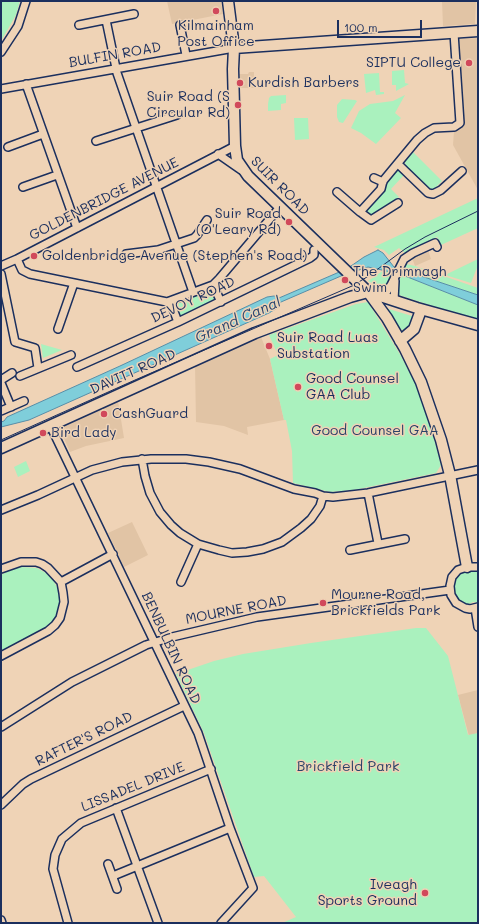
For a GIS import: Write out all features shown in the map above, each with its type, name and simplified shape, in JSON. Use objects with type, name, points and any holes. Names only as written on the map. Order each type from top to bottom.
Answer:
[{"type":"main road","name":"SUIR ROAD","points":[[228,1],[234,48],[233,69],[235,146],[237,160],[244,170],[280,207],[368,292]]},
{"type":"main road","points":[[234,48],[478,31]]},
{"type":"main road","points":[[368,292],[421,310],[478,325]]},
{"type":"main road","points":[[368,292],[400,341],[421,382],[441,440],[450,475],[466,567]]},
{"type":"main road","name":"DAVITT ROAD","points":[[1,448],[267,328],[350,297],[368,292]]},
{"type":"main road","points":[[400,341],[414,328],[421,310]]},
{"type":"street","points":[[1,52],[18,26],[26,1]]},
{"type":"street","points":[[79,25],[134,14]]},
{"type":"street","points":[[106,20],[116,68],[193,292]]},
{"type":"street","points":[[180,25],[186,55]]},
{"type":"street","points":[[360,212],[381,189],[383,182],[417,140],[434,128],[454,127],[460,123],[454,33]]},
{"type":"street","name":"BULFIN ROAD","points":[[1,89],[186,55],[234,48]]},
{"type":"street","points":[[26,84],[77,228]]},
{"type":"street","points":[[96,141],[178,115]]},
{"type":"street","points":[[8,147],[43,134]]},
{"type":"street","name":"GOLDENBRIDGE AVENUE","points":[[1,266],[235,146]]},
{"type":"street","points":[[218,154],[239,169],[244,170]]},
{"type":"street","points":[[398,164],[428,192],[433,194],[441,190],[462,171]]},
{"type":"street","points":[[23,187],[57,175]]},
{"type":"street","points":[[374,178],[383,182]]},
{"type":"street","points":[[337,192],[371,220],[398,203]]},
{"type":"street","points":[[16,259],[25,272],[170,302],[214,285],[280,207]]},
{"type":"street","points":[[126,254],[153,251],[196,236],[207,220]]},
{"type":"street","points":[[383,297],[395,278],[401,264],[408,256],[435,243],[438,247]]},
{"type":"street","name":"DEVOY ROAD","points":[[77,367],[221,302],[310,258],[314,255],[314,250]]},
{"type":"street","points":[[1,274],[14,342],[35,348],[38,368]]},
{"type":"street","points":[[394,301],[395,278]]},
{"type":"street","points":[[58,329],[74,283]]},
{"type":"street","points":[[214,285],[221,302]]},
{"type":"street","points":[[170,302],[178,322]]},
{"type":"street","points":[[20,376],[71,355]]},
{"type":"street","points":[[1,380],[12,373]]},
{"type":"street","points":[[1,383],[11,406]]},
{"type":"street","points":[[1,411],[24,401]]},
{"type":"street","name":"BENBULBIN ROAD","points":[[50,425],[198,733],[230,828],[253,888],[221,923]]},
{"type":"street","points":[[1,510],[38,495],[75,477],[106,466],[142,459],[178,459],[209,462],[240,469],[290,488],[323,496],[342,496],[368,493],[478,470]]},
{"type":"street","points":[[142,459],[148,489],[160,512],[170,525],[198,544],[232,553],[247,552],[274,545],[291,535],[311,519],[320,506],[323,496]]},
{"type":"street","points":[[368,493],[378,543]]},
{"type":"street","points":[[350,550],[378,543],[405,539]]},
{"type":"street","points":[[182,582],[198,544]]},
{"type":"street","points":[[61,582],[113,554]]},
{"type":"street","points":[[1,569],[16,563],[36,562],[42,564],[48,568],[61,582],[64,602],[60,618],[55,625],[48,631],[1,656]]},
{"type":"street","points":[[478,568],[466,567],[458,570],[452,577],[450,590],[453,599],[460,606],[470,609],[476,608],[478,627]]},
{"type":"street","name":"MOURNE ROAD","points":[[1,727],[72,682],[154,642],[189,632],[257,617],[450,590]]},
{"type":"street","name":"RAFTER'S ROAD","points":[[1,805],[22,784],[184,706]]},
{"type":"street","name":"LISSADEL DRIVE","points":[[68,923],[53,869],[57,849],[62,839],[81,823],[211,769]]},
{"type":"street","points":[[116,808],[138,866],[155,922]]},
{"type":"street","points":[[113,876],[230,828]]},
{"type":"street","points":[[108,864],[117,889]]},
{"type":"shaded area","points":[[167,1],[221,1],[223,14],[172,24]]},
{"type":"shaded area","points":[[442,1],[476,1],[475,24],[443,26]]},
{"type":"shaded area","points":[[478,38],[478,190],[453,145],[454,131],[461,129],[465,123],[458,39]]},
{"type":"shaded area","points":[[249,72],[254,72],[254,88],[239,88],[238,74],[248,74]]},
{"type":"shaded area","points":[[428,250],[431,259],[415,266],[412,258]]},
{"type":"shaded area","points":[[261,337],[270,359],[284,420],[247,427],[248,435],[224,426],[196,422],[195,364]]},
{"type":"shaded area","points":[[118,401],[124,438],[86,446],[70,452],[59,427]]},
{"type":"shaded area","points":[[132,522],[148,555],[124,567],[108,533]]},
{"type":"shaded area","points":[[478,690],[478,733],[469,736],[458,695]]},
{"type":"green space","points":[[1,1],[20,1],[16,15],[1,41]]},
{"type":"green space","points":[[404,70],[405,83],[409,84],[396,91],[396,85],[392,85],[392,71]]},
{"type":"green space","points":[[379,73],[380,92],[384,92],[384,94],[376,95],[375,90],[366,93],[364,74]]},
{"type":"green space","points":[[286,95],[286,103],[281,104],[281,110],[268,111],[269,98],[271,96]]},
{"type":"green space","points":[[405,95],[395,113],[401,118],[376,144],[351,128],[359,111],[370,104],[393,101]]},
{"type":"green space","points":[[342,99],[357,101],[343,123],[339,122],[337,117],[337,105]]},
{"type":"green space","points":[[294,118],[308,118],[309,139],[295,140]]},
{"type":"green space","points":[[412,151],[442,181],[432,191],[406,166],[406,159]]},
{"type":"green space","points":[[398,170],[404,175],[391,189],[399,197],[373,218],[368,217],[365,211]]},
{"type":"green space","points":[[478,198],[478,228],[441,245],[437,237],[405,253],[399,248],[389,255],[384,250],[374,247]]},
{"type":"green space","points":[[478,259],[478,265],[471,283],[445,275]]},
{"type":"green space","points":[[406,264],[478,288],[478,295],[402,270]]},
{"type":"green space","points":[[384,270],[390,271],[389,274],[392,276],[385,287],[380,287],[368,281]]},
{"type":"green space","points":[[400,274],[478,305],[478,321],[399,295],[397,290]]},
{"type":"green space","points":[[212,289],[217,300],[180,317],[175,306],[179,300]]},
{"type":"green space","name":"Good Counsel GAA","points":[[368,302],[401,356],[417,387],[431,427],[441,465],[436,473],[354,490],[330,492],[293,483],[292,451],[286,420],[284,420],[270,359],[278,355],[269,335],[356,304]]},
{"type":"green space","points":[[389,309],[412,316],[414,318],[414,324],[405,331],[400,329],[387,312]]},
{"type":"green space","points":[[41,344],[62,350],[43,358]]},
{"type":"green space","points":[[26,461],[30,471],[18,477],[14,467]]},
{"type":"green space","points":[[21,567],[37,568],[46,573],[53,580],[59,591],[60,601],[58,612],[53,622],[44,630],[1,652],[1,575],[12,569]]},
{"type":"green space","points":[[465,570],[478,570],[478,603],[473,602],[467,605],[458,600],[454,594],[454,580],[459,573]]},
{"type":"green space","name":"Brickfield Park","points":[[416,628],[426,628],[448,656],[468,735],[478,733],[478,923],[282,923],[296,917],[264,876],[254,877],[204,733],[176,674],[214,661],[243,654]]},
{"type":"water","name":"Grand Canal","points":[[378,250],[383,253],[394,267],[478,295],[478,305],[400,274],[368,267],[341,276],[281,302],[279,307],[269,313],[29,420],[1,427],[1,422],[7,417],[267,297],[276,296],[279,298],[337,273]]},
{"type":"tram line","points":[[1,440],[352,286],[425,237],[478,211]]},
{"type":"place","name":"Kilmainham Post Office","points":[[216,11]]},
{"type":"place","name":"SIPTU College","points":[[469,63]]},
{"type":"place","name":"Kurdish Barbers","points":[[240,83]]},
{"type":"place","name":"Suir Road (S Circular Rd)","points":[[238,105]]},
{"type":"place","name":"Suir Road (O'Leary Rd)","points":[[289,222]]},
{"type":"place","name":"Goldenbridge Avenue (Stephen's Road)","points":[[34,256]]},
{"type":"place","name":"The Drimnagh Swim","points":[[345,280]]},
{"type":"place","name":"Suir Road Luas Substation","points":[[269,346]]},
{"type":"place","name":"Good Counsel GAA Club","points":[[298,387]]},
{"type":"place","name":"CashGuard","points":[[104,414]]},
{"type":"place","name":"Bird Lady","points":[[43,433]]},
{"type":"place","name":"Mourne Road, Brickfields Park","points":[[323,603]]},
{"type":"place","name":"Iveagh Sports Ground","points":[[425,893]]}]
